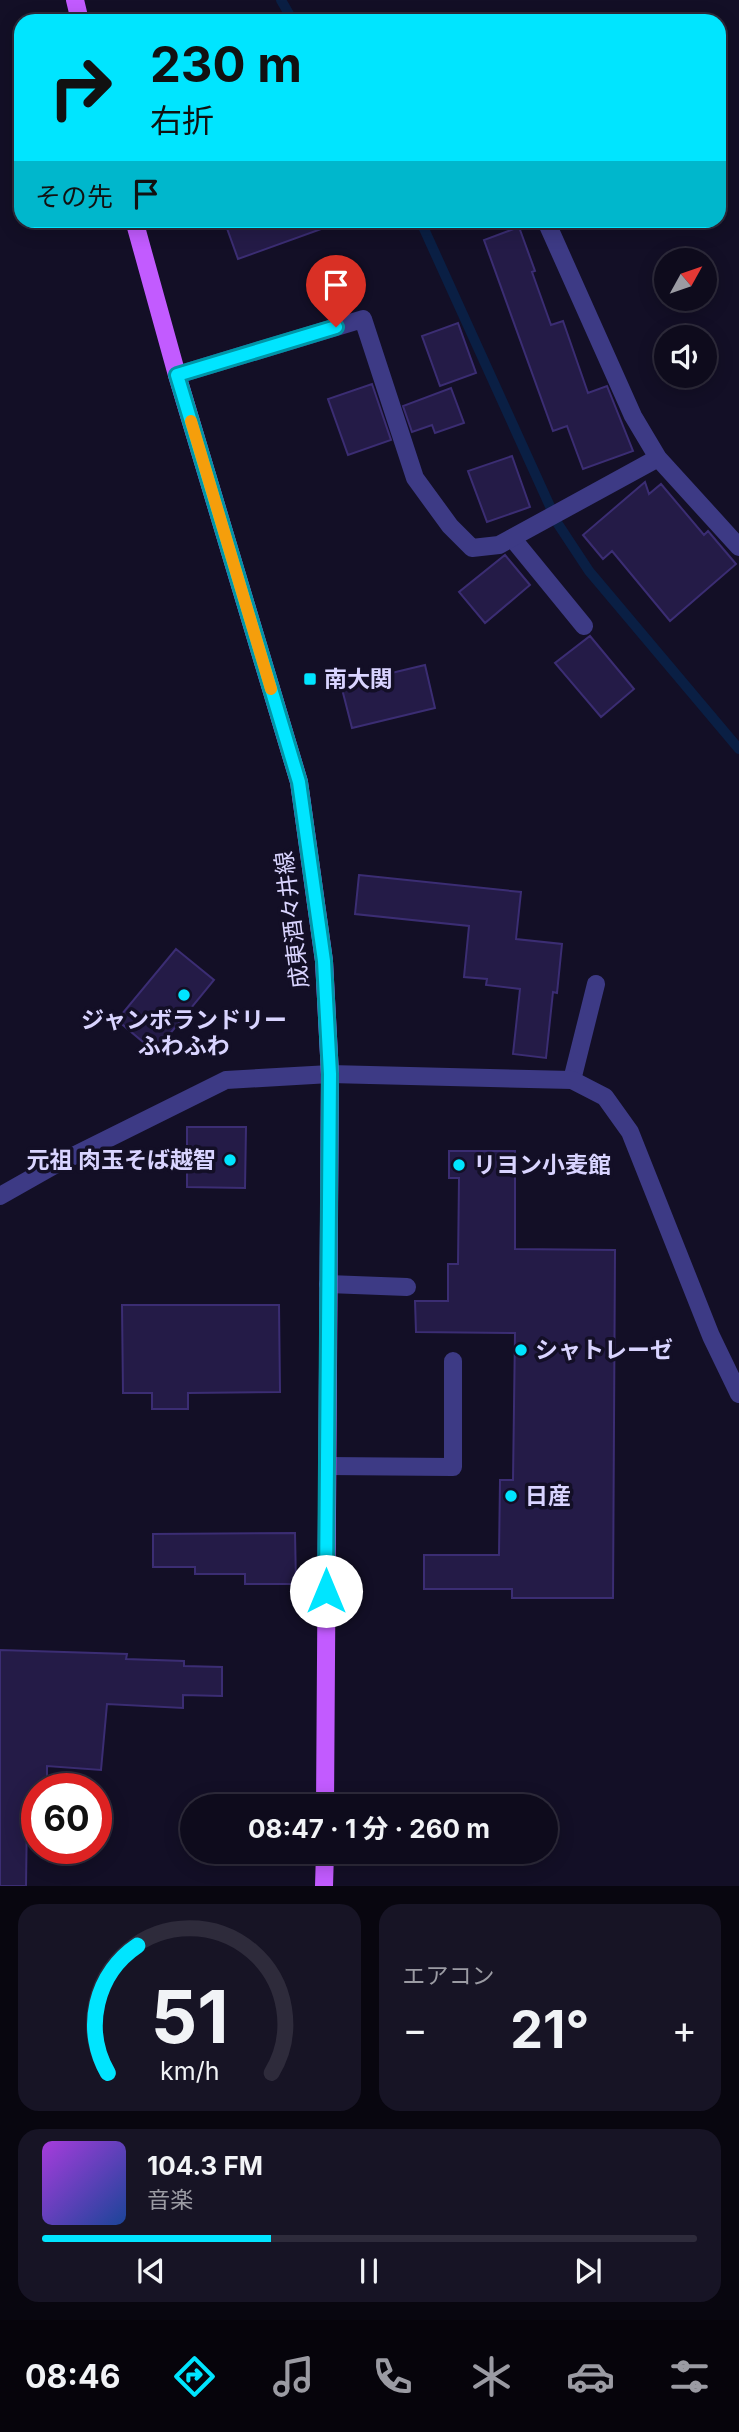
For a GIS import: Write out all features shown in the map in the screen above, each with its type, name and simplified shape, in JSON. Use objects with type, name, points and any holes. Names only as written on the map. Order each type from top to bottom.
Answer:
[{"type":"main road","name":"成東酒々井線","points":[[136,228],[177,375],[299,782],[324,961],[330,1074],[325,1794]]},
{"type":"main road","points":[[324,1886],[325,1864]]},
{"type":"street","points":[[549,228],[633,416],[658,458],[739,547]]},
{"type":"street","points":[[177,375],[363,319],[415,478],[450,526],[472,548],[499,545],[658,458]]},
{"type":"street","points":[[512,538],[584,626]]},
{"type":"street","points":[[572,1080],[596,984]]},
{"type":"street","points":[[0,1196],[53,1166],[226,1080],[330,1074],[572,1080],[605,1097],[630,1132],[711,1336],[739,1394]]},
{"type":"street","points":[[328,1284],[407,1287]]},
{"type":"street","points":[[327,1466],[453,1467],[453,1361]]},
{"type":"building","points":[[227,228],[324,228],[238,259]]},
{"type":"building","points":[[519,228],[551,325],[563,321],[588,393],[607,386],[633,451],[583,469],[567,426],[553,431],[484,240]]},
{"type":"building","points":[[458,323],[476,373],[440,386],[422,336]]},
{"type":"building","points":[[372,384],[391,440],[348,455],[328,399]]},
{"type":"building","points":[[451,388],[464,423],[435,433],[432,425],[412,432],[403,406]]},
{"type":"building","points":[[512,456],[530,507],[487,522],[468,471]]},
{"type":"building","points":[[645,482],[649,494],[661,484],[704,535],[708,531],[736,564],[670,621],[612,551],[603,559],[583,535]]},
{"type":"building","points":[[505,555],[530,585],[485,623],[459,592]]},
{"type":"building","points":[[590,636],[634,689],[601,717],[555,663]]},
{"type":"building","points":[[425,665],[435,708],[352,728],[341,685]]},
{"type":"building","points":[[359,875],[521,892],[516,939],[562,944],[557,993],[553,992],[546,1058],[513,1054],[520,989],[486,985],[487,979],[464,977],[469,926],[355,914]]},
{"type":"building","points":[[176,949],[214,980],[155,1052],[117,1020]]},
{"type":"building","points":[[187,1127],[246,1127],[245,1188],[187,1187]]},
{"type":"building","points":[[449,1151],[515,1151],[515,1249],[615,1250],[613,1598],[512,1598],[512,1589],[424,1589],[424,1555],[499,1555],[500,1480],[513,1480],[515,1333],[416,1332],[415,1301],[448,1301],[448,1264],[458,1264],[459,1178],[449,1178]]},
{"type":"building","points":[[122,1305],[279,1305],[280,1392],[188,1393],[188,1409],[152,1409],[152,1393],[123,1393]]},
{"type":"building","points":[[295,1533],[296,1584],[245,1584],[245,1574],[195,1574],[195,1567],[153,1567],[153,1534]]},
{"type":"building","points":[[0,1650],[127,1654],[126,1659],[184,1661],[184,1666],[222,1667],[222,1696],[183,1695],[183,1708],[107,1704],[101,1770],[47,1766],[47,1773],[21,1773],[21,1864],[26,1864],[26,1886],[0,1886]]},
{"type":"waterway","points":[[281,0],[289,14]]},
{"type":"waterway","points":[[424,228],[558,524],[589,571],[739,749]]},
{"type":"slow traffic","points":[[191,421],[271,689]]},
{"type":"place","name":"南大関","points":[[310,679]]},
{"type":"place","name":"ジャンボランドリー ふわふわ","points":[[184,995]]},
{"type":"place","name":"元祖 肉玉そば越智","points":[[230,1160]]},
{"type":"place","name":"リヨン小麦館","points":[[459,1165]]},
{"type":"place","name":"シャトレーゼ","points":[[521,1350]]},
{"type":"place","name":"日産","points":[[511,1496]]},
{"type":"route","points":[[326,1591],[330,1074],[324,961],[299,782],[177,375],[336,327]]}]
